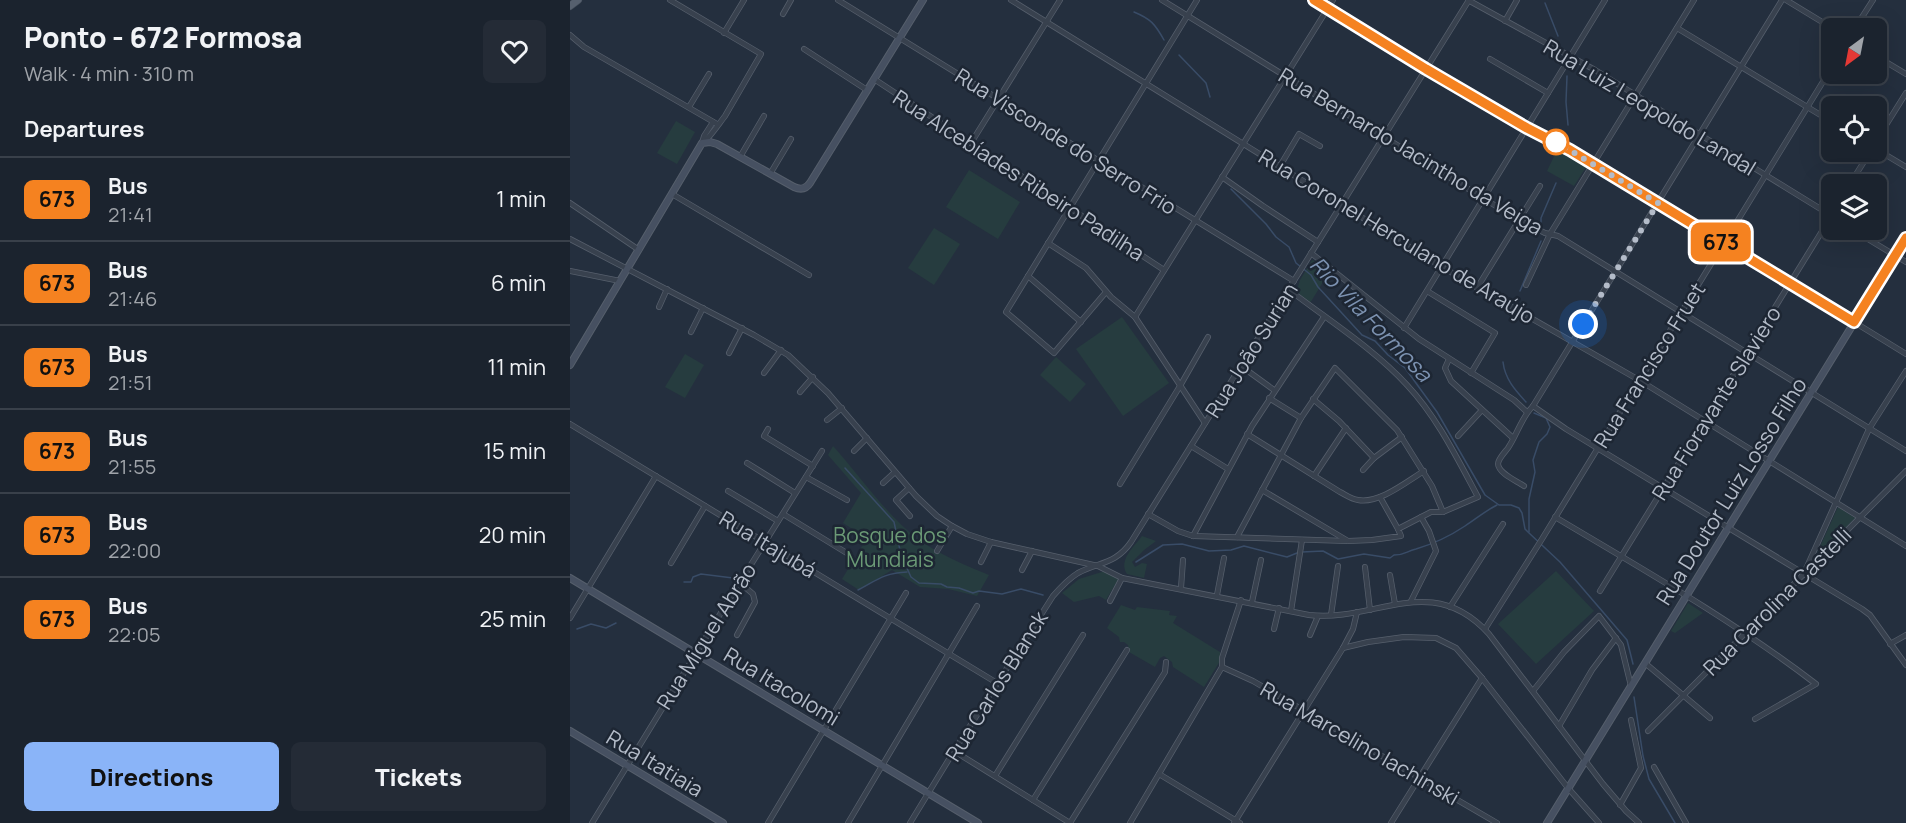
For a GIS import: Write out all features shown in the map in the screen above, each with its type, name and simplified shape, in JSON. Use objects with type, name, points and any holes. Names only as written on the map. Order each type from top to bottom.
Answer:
[{"type":"main road","points":[[570,6],[578,0]]},
{"type":"street","points":[[570,365],[702,143],[704,136],[715,123],[725,116],[761,54],[670,0]]},
{"type":"street","points":[[724,33],[744,0]]},
{"type":"street","points":[[783,14],[791,0]]},
{"type":"street","name":"Rua Visconde do Serro Frio","points":[[838,0],[1294,281]]},
{"type":"street","points":[[702,143],[714,143],[794,187],[803,189],[810,183],[923,0]]},
{"type":"street","name":"Rua Coronel Herculano de Araújo","points":[[1011,0],[1442,267],[1639,380],[1906,546]]},
{"type":"street","points":[[971,143],[1060,0]]},
{"type":"street","name":"Rua Bernardo Jacintho da Veiga","points":[[1162,0],[1520,221],[1558,236],[1906,452]]},
{"type":"street","points":[[1106,292],[1054,353],[1006,312],[1197,0]]},
{"type":"street","points":[[1314,0],[1527,128],[1561,144],[1906,354]]},
{"type":"street","points":[[1134,317],[1333,0]]},
{"type":"street","name":"Rua Luiz Leopoldo Landal","points":[[1468,0],[1635,95],[1821,209]]},
{"type":"street","name":"Rua João Surian","points":[[1098,566],[1115,558],[1126,549],[1468,0]]},
{"type":"street","points":[[1505,21],[1517,0]]},
{"type":"street","points":[[1404,328],[1605,0]]},
{"type":"street","points":[[1526,285],[1550,234],[1694,0]]},
{"type":"street","points":[[1524,486],[1503,472],[1498,465],[1499,461],[1741,67],[1784,0],[1821,22]]},
{"type":"street","points":[[1861,18],[1873,0]]},
{"type":"street","points":[[1677,28],[1821,115]]},
{"type":"street","points":[[570,35],[584,47],[715,123]]},
{"type":"street","points":[[804,49],[867,90]]},
{"type":"street","points":[[1490,59],[1548,93]]},
{"type":"street","points":[[1887,63],[1906,74]]},
{"type":"street","points":[[689,107],[709,74]]},
{"type":"street","name":"Rua Alcebíades Ribeiro Padilha","points":[[874,79],[1164,270]]},
{"type":"street","name":"Rua Francisco Fruet","points":[[1485,629],[1821,84]]},
{"type":"street","points":[[1887,123],[1906,93]]},
{"type":"street","points":[[740,157],[764,116]]},
{"type":"street","points":[[1280,166],[1299,134],[1320,146]]},
{"type":"street","points":[[770,174],[790,139]]},
{"type":"street","points":[[1887,156],[1906,167]]},
{"type":"street","points":[[1222,177],[1318,242]]},
{"type":"street","points":[[1477,288],[1540,186]]},
{"type":"street","points":[[672,194],[809,275]]},
{"type":"street","points":[[570,203],[639,250]]},
{"type":"street","name":"Rua Fioravante Slaviero","points":[[1600,591],[1821,231]]},
{"type":"street","name":"Rua Doutor Luiz Losso Filho","points":[[1547,823],[1906,238]]},
{"type":"street","points":[[570,239],[781,350],[813,377],[842,408],[930,510],[968,534],[991,542],[1098,566],[1122,578],[1318,616],[1358,612],[1411,601],[1431,602],[1450,607],[1472,618],[1485,629],[1620,805],[1639,823]]},
{"type":"street","points":[[1870,240],[1906,262]]},
{"type":"street","points":[[1048,243],[1086,268],[1106,292],[1134,317],[1205,423]]},
{"type":"street","points":[[1311,254],[1404,328],[1472,373],[1862,609],[1870,615],[1906,665]]},
{"type":"street","points":[[570,271],[620,281]]},
{"type":"street","points":[[1028,276],[1081,322]]},
{"type":"street","points":[[658,307],[667,289]]},
{"type":"street","points":[[1288,289],[1378,358],[1414,393],[1450,443],[1478,497],[1443,512],[1434,512],[1421,517],[1398,529]]},
{"type":"street","points":[[1426,291],[1495,333],[1472,373]]},
{"type":"street","points":[[691,332],[704,308]]},
{"type":"street","points":[[1193,536],[1247,434],[1324,317]]},
{"type":"street","points":[[729,353],[742,328]]},
{"type":"street","points":[[1120,484],[1208,337]]},
{"type":"street","points":[[764,373],[781,350]]},
{"type":"street","points":[[1449,358],[1445,368],[1448,376],[1459,389],[1513,438]]},
{"type":"street","points":[[1241,366],[1275,390]]},
{"type":"street","points":[[1237,537],[1301,418],[1335,368],[1402,437],[1424,471],[1443,512]]},
{"type":"street","points":[[1804,574],[1869,429],[1906,371]]},
{"type":"street","points":[[800,392],[813,377]]},
{"type":"street","points":[[1269,398],[1301,418]]},
{"type":"street","points":[[1313,399],[1346,428],[1374,458]]},
{"type":"street","points":[[827,420],[842,408]]},
{"type":"street","points":[[1458,436],[1482,410]]},
{"type":"street","name":"Rua Itajubá","points":[[570,424],[997,683]]},
{"type":"street","points":[[1314,476],[1346,428]]},
{"type":"street","points":[[768,429],[764,436],[813,466]]},
{"type":"street","points":[[1247,434],[1357,500],[1367,501],[1380,497],[1424,471]]},
{"type":"street","points":[[1363,470],[1374,458],[1402,437]]},
{"type":"street","points":[[854,451],[867,438]]},
{"type":"street","points":[[1191,446],[1227,469]]},
{"type":"street","name":"Rua Miguel Abrão","points":[[592,823],[822,451]]},
{"type":"street","points":[[747,463],[795,494]]},
{"type":"street","name":"Rua Carolina Castelli","points":[[1648,731],[1906,471]]},
{"type":"street","points":[[883,483],[896,472]]},
{"type":"street","points":[[570,618],[656,476]]},
{"type":"street","points":[[806,477],[847,500]]},
{"type":"street","points":[[909,488],[896,500],[910,516]]},
{"type":"street","points":[[1262,490],[1348,541]]},
{"type":"street","points":[[728,491],[778,521]]},
{"type":"street","points":[[1148,514],[1178,531],[1193,536],[1348,541],[1401,536],[1380,497]]},
{"type":"street","points":[[671,563],[705,506]]},
{"type":"street","points":[[783,513],[850,555]]},
{"type":"street","points":[[1411,601],[1434,546],[1421,517]]},
{"type":"street","points":[[1555,517],[1686,596],[1816,684],[1755,719]]},
{"type":"street","points":[[1450,607],[1503,524]]},
{"type":"street","points":[[937,550],[952,526]]},
{"type":"street","points":[[1291,611],[1302,540]]},
{"type":"street","points":[[981,562],[991,542]]},
{"type":"street","points":[[1022,570],[1032,551]]},
{"type":"street","points":[[1217,595],[1224,558]]},
{"type":"street","points":[[1181,588],[1183,560]]},
{"type":"street","points":[[1252,602],[1261,561]]},
{"type":"street","name":"Rua Carlos Blanck","points":[[910,823],[997,683],[1059,589],[1078,573],[1098,566]]},
{"type":"street","points":[[1331,615],[1338,566]]},
{"type":"street","points":[[1365,567],[1370,610]]},
{"type":"street","points":[[1390,575],[1395,604]]},
{"type":"street","name":"Rua Itacolomi","points":[[570,578],[978,823]]},
{"type":"street","points":[[1110,601],[1122,578]]},
{"type":"street","points":[[737,635],[755,602],[753,594],[739,582]]},
{"type":"street","points":[[768,823],[906,593]]},
{"type":"street","points":[[1130,823],[1222,667],[1222,658],[1241,600]]},
{"type":"street","points":[[848,823],[977,606]]},
{"type":"street","points":[[1274,629],[1279,608]]},
{"type":"street","points":[[1159,774],[1237,822],[1343,648],[1353,629],[1358,612]]},
{"type":"street","points":[[1310,635],[1318,616]]},
{"type":"street","points":[[1533,691],[1569,646],[1599,616],[1621,645],[1631,686]]},
{"type":"street","points":[[994,776],[1083,635]]},
{"type":"street","points":[[1890,644],[1906,635]]},
{"type":"street","points":[[1343,648],[1404,637],[1436,638],[1456,648],[1568,788],[1599,823]]},
{"type":"street","points":[[1559,726],[1592,670],[1616,638]]},
{"type":"street","points":[[1033,800],[1127,650]]},
{"type":"street","points":[[954,751],[1070,823],[1165,672],[1167,663]]},
{"type":"street","points":[[1645,663],[1710,718]]},
{"type":"street","name":"Rua Marcelino Iachinski","points":[[1222,667],[1244,676],[1304,710],[1497,823]]},
{"type":"street","points":[[1391,823],[1482,678]]},
{"type":"street","points":[[1620,805],[1641,768],[1631,720]]},
{"type":"street","name":"Rua Itatiaia","points":[[570,731],[723,823]]},
{"type":"street","points":[[1654,767],[1686,823]]},
{"type":"green space","points":[[676,121],[695,132],[677,164],[657,153]]},
{"type":"green space","points":[[1559,146],[1588,164],[1574,186],[1547,171]]},
{"type":"green space","points":[[969,170],[1020,202],[998,239],[946,207]]},
{"type":"green space","points":[[934,228],[960,244],[934,285],[908,268]]},
{"type":"green space","points":[[1312,260],[1330,272],[1310,303],[1297,290]]},
{"type":"green space","points":[[1122,317],[1169,383],[1123,416],[1076,349]]},
{"type":"green space","points":[[685,354],[704,365],[685,398],[665,387]]},
{"type":"green space","points":[[1056,357],[1086,384],[1070,402],[1040,375]]},
{"type":"green space","name":"Bosque dos Mundiais","points":[[833,446],[884,507],[907,530],[935,550],[989,575],[977,596],[948,589],[920,587],[892,570],[859,590],[842,579],[867,538],[843,523],[861,493],[828,455]]},
{"type":"green space","points":[[1838,507],[1855,518],[1814,560]]},
{"type":"green space","points":[[1142,536],[1156,541],[1132,562],[1135,567],[1142,563],[1147,564],[1144,578],[1127,574],[1124,564],[1128,554]]},
{"type":"green space","points":[[1105,571],[1119,578],[1106,600],[1099,596],[1074,602],[1062,593],[1079,579]]},
{"type":"green space","points":[[1556,571],[1594,611],[1536,664],[1498,624]]},
{"type":"green space","points":[[1688,603],[1703,613],[1675,633],[1671,631]]},
{"type":"green space","points":[[1121,605],[1135,610],[1137,607],[1170,611],[1169,615],[1177,616],[1173,623],[1220,652],[1220,661],[1204,687],[1173,667],[1172,662],[1164,656],[1160,658],[1155,667],[1129,652],[1128,645],[1120,642],[1119,637],[1107,628]]},
{"type":"waterway","points":[[1545,3],[1558,36]]},
{"type":"waterway","name":"Rio Vila Formosa","points":[[1134,12],[1152,23],[1164,40]]},
{"type":"waterway","name":"Rio Vila Formosa","points":[[1179,55],[1206,83],[1210,97]]},
{"type":"waterway","points":[[1567,76],[1568,125]]},
{"type":"waterway","points":[[1541,222],[1556,183]]},
{"type":"waterway","name":"Rio Vila Formosa","points":[[1231,189],[1276,237],[1289,247],[1296,263],[1311,275],[1318,287],[1362,335],[1375,341],[1405,368],[1437,412],[1485,495],[1499,505],[1519,508],[1525,529],[1560,562],[1627,640],[1633,664]]},
{"type":"waterway","points":[[1520,291],[1541,241]]},
{"type":"waterway","points":[[1503,362],[1508,379],[1526,402]]},
{"type":"waterway","points":[[1529,532],[1529,499],[1535,472],[1533,460],[1539,442],[1550,427],[1546,418],[1534,413]]},
{"type":"waterway","points":[[845,468],[894,522],[901,555],[911,577],[919,583],[941,584],[973,593],[979,591],[1002,594],[1021,589],[1043,595]]},
{"type":"waterway","points":[[1302,552],[1323,551],[1338,559],[1364,554],[1390,558],[1429,545],[1459,530],[1497,505]]},
{"type":"waterway","points":[[1136,562],[1163,545],[1182,544],[1209,551],[1231,550],[1244,546],[1287,557],[1297,553]]},
{"type":"waterway","points":[[858,590],[886,575],[907,572]]},
{"type":"waterway","points":[[684,582],[691,582],[693,577],[701,574],[733,578]]},
{"type":"waterway","points":[[577,629],[591,624],[606,628],[616,623]]},
{"type":"waterway","name":"Rio Vila Formosa","points":[[1634,697],[1649,779],[1675,823]]},
{"type":"bus line","name":"673","points":[[1314,0],[1426,69],[1527,128],[1570,150],[1854,322],[1906,238]]},
{"type":"route","points":[[1556,142],[1658,203],[1583,324]]}]
